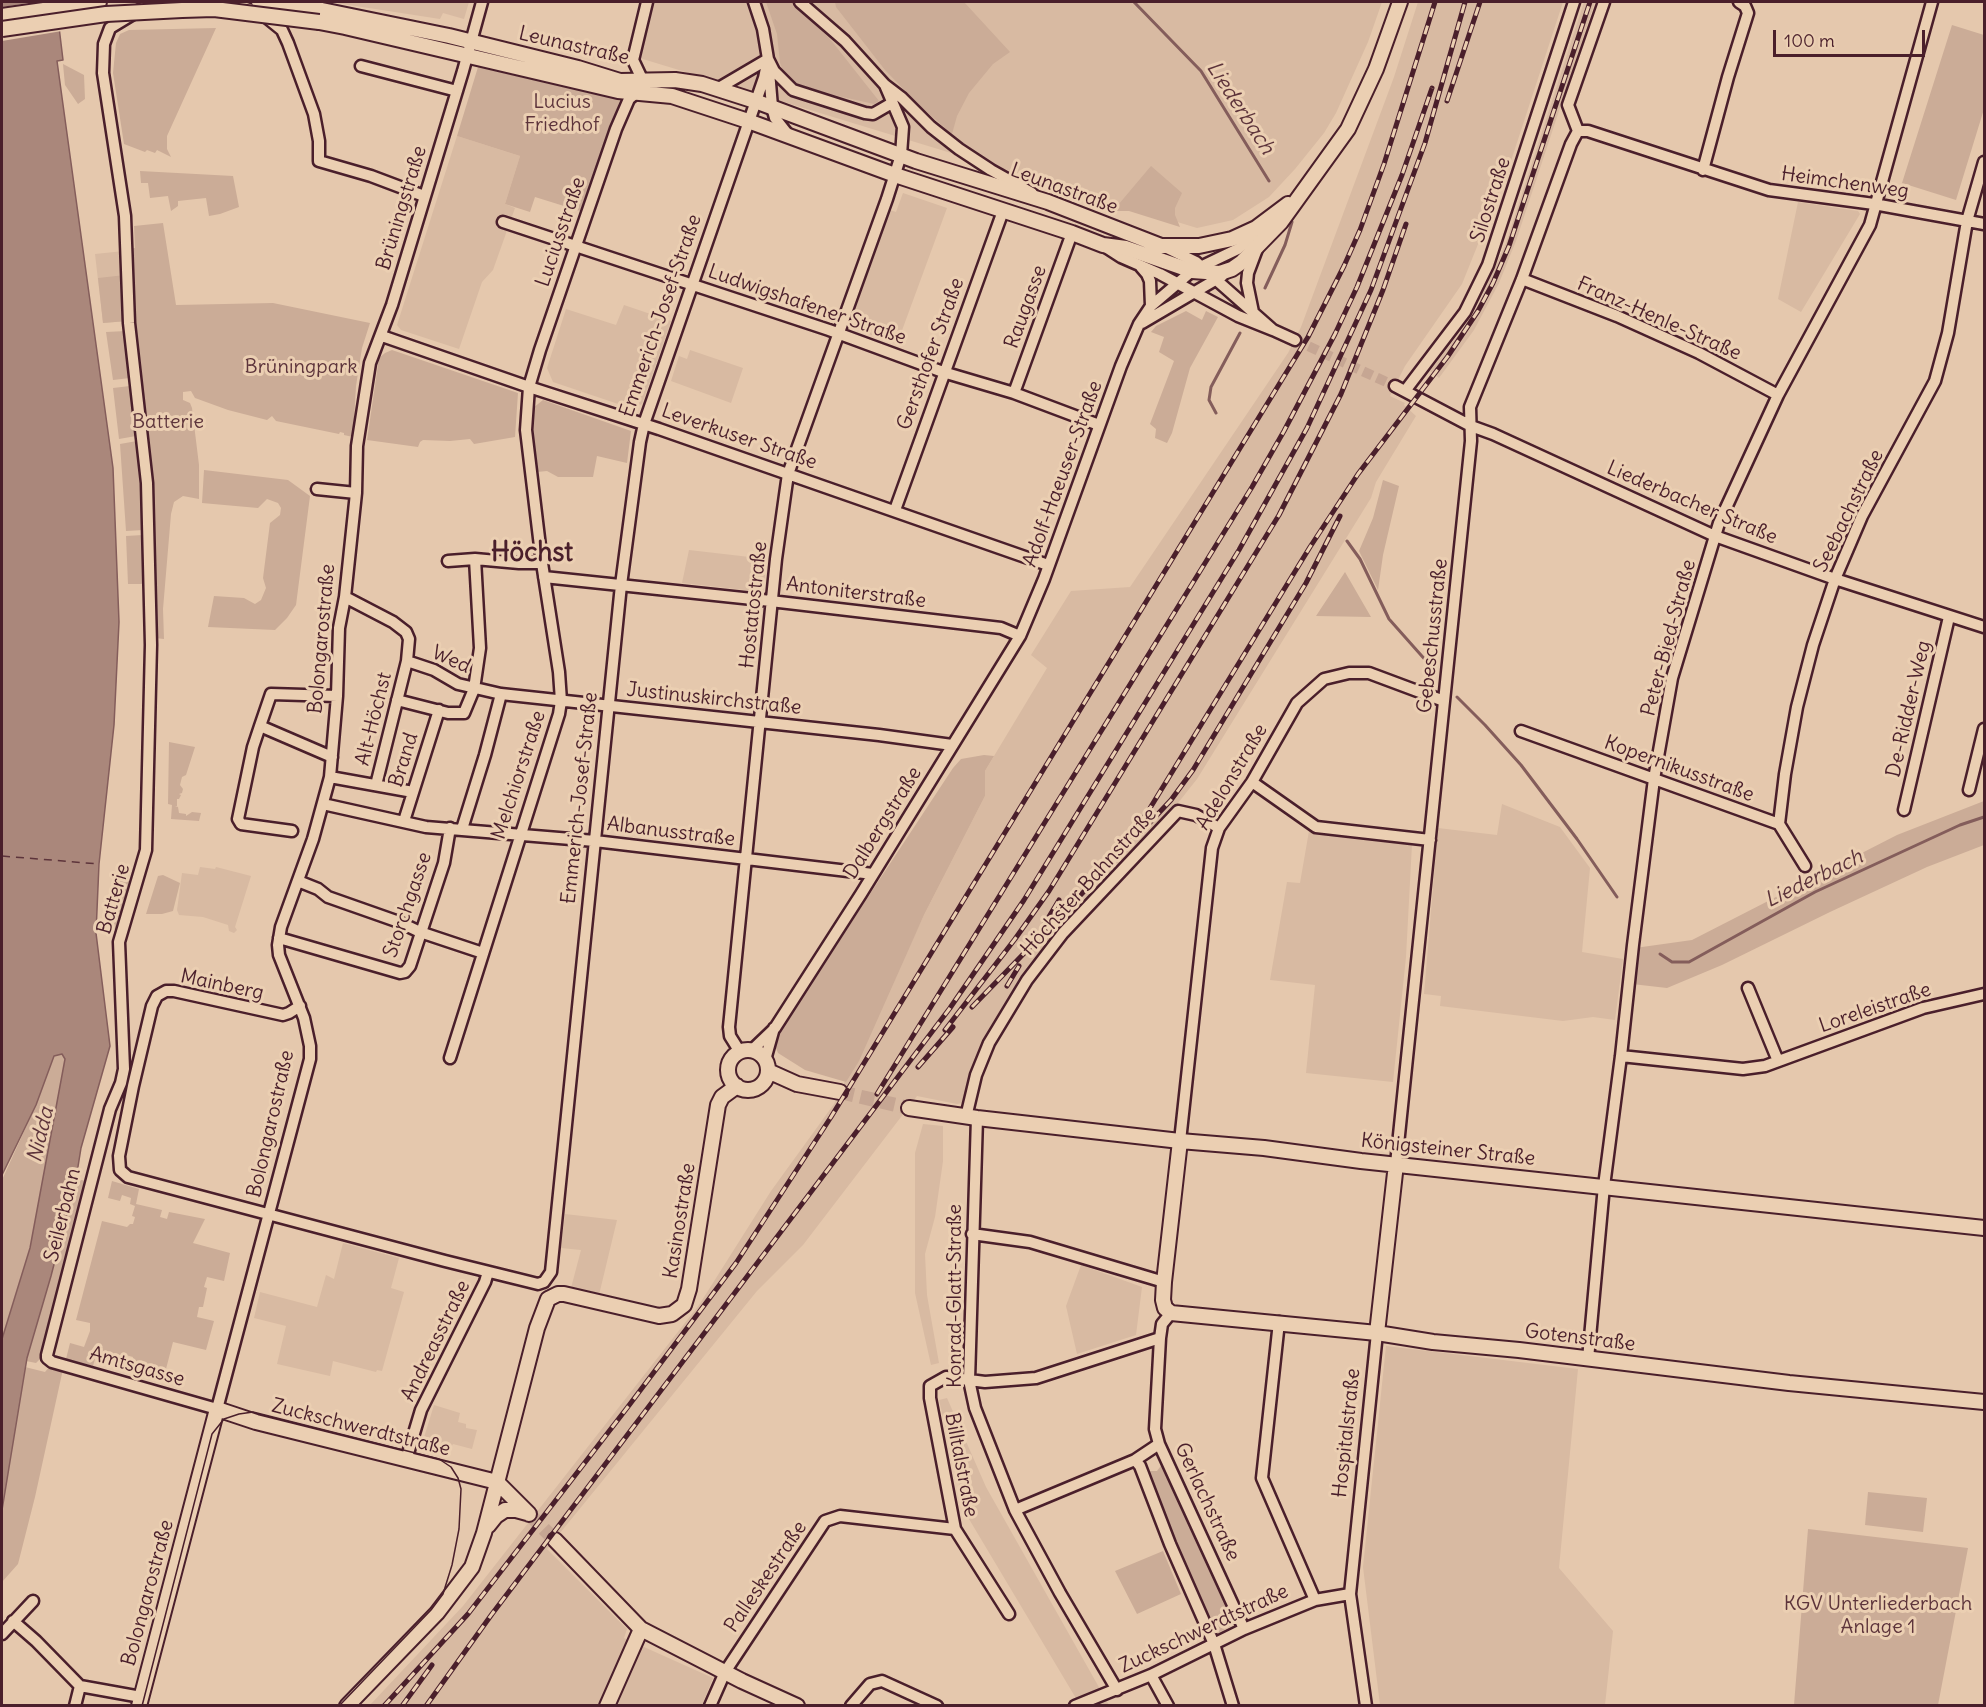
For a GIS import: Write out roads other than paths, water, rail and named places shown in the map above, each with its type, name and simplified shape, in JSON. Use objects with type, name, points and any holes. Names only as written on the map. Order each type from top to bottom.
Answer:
[{"type":"main road","points":[[2,16],[99,2]]},
{"type":"main road","points":[[259,2],[320,16]]},
{"type":"main road","points":[[1259,246],[1281,222],[1352,121],[1376,69],[1400,2]]},
{"type":"main road","points":[[2,29],[106,14],[182,10],[214,9],[320,16]]},
{"type":"main road","name":"Leunastraße","points":[[320,16],[470,41],[620,81],[642,79],[688,81],[717,88],[755,101],[774,112],[1048,202],[1161,246],[1186,247],[1222,242],[1256,228],[1301,192]]},
{"type":"main road","name":"Leunastraße","points":[[320,16],[345,27],[618,91],[672,96],[748,121],[895,175],[1103,245],[1126,248],[1204,272],[1220,273],[1232,269],[1259,246]]},
{"type":"main road","points":[[797,1084],[767,1065],[758,1052],[746,1051],[732,1060],[729,1071],[733,1082],[748,1090],[760,1086],[797,1084],[840,1092]]},
{"type":"main road","points":[[760,1086],[764,1082],[767,1065]]},
{"type":"main road","name":"Kasinostraße","points":[[552,1296],[564,1294],[659,1316],[669,1315],[681,1308],[688,1294],[718,1105],[722,1097],[737,1086]]},
{"type":"main road","name":"Königsteiner Straße","points":[[909,1108],[971,1118],[1264,1148],[1984,1228]]},
{"type":"main road","points":[[1171,1313],[1165,1308],[1163,1300],[1180,1141]]},
{"type":"main road","name":"Hospitalstraße","points":[[1377,1334],[1396,1164]]},
{"type":"main road","points":[[347,1706],[444,1605],[472,1567],[484,1533],[537,1328],[545,1304],[552,1296]]},
{"type":"main road","name":"Gotenstraße","points":[[1171,1313],[1377,1334],[1789,1383],[1984,1402]]},
{"type":"main road","name":"Zuckschwerdtstraße","points":[[217,1408],[256,1422],[497,1482]]},
{"type":"main road","name":"Bolongarostraße","points":[[140,1701],[217,1408]]},
{"type":"main road","points":[[484,1533],[496,1516],[505,1510],[529,1514],[497,1482]]},
{"type":"main road","points":[[555,1540],[641,1629],[797,1706]]},
{"type":"main road","points":[[607,1706],[641,1629]]},
{"type":"street","name":"Batterie","points":[[121,1083],[124,1069],[119,942],[145,857],[151,635],[147,483],[129,323],[125,216],[103,73],[104,44],[110,28],[148,5],[195,2],[238,4],[261,13],[282,30],[314,114],[319,141],[319,161],[371,176],[424,196]]},
{"type":"street","name":"Brüningstraße","points":[[382,336],[482,2]]},
{"type":"street","points":[[642,79],[633,60],[647,2]]},
{"type":"street","points":[[754,2],[763,28],[774,112],[790,137]]},
{"type":"street","points":[[800,2],[845,40],[885,86],[902,98],[924,121],[959,149],[991,170],[1048,202]]},
{"type":"street","name":"Silostraße","points":[[1400,388],[1465,312],[1488,265],[1574,2]]},
{"type":"street","points":[[1578,131],[1568,105],[1604,2]]},
{"type":"street","points":[[1703,170],[1748,14],[1745,6],[1739,2]]},
{"type":"street","name":"Peter-Bied-Straße","points":[[1588,1359],[1604,1186],[1633,945],[1654,779],[1672,678],[1719,523],[1778,395],[1870,225],[1932,2]]},
{"type":"street","points":[[717,88],[768,59]]},
{"type":"street","points":[[768,59],[774,71],[793,90],[865,113],[873,114],[892,103]]},
{"type":"street","name":"Emmerich-Josef-Straße","points":[[544,1282],[551,1272],[621,585],[640,442],[644,424],[764,78],[768,59]]},
{"type":"street","points":[[361,66],[457,91]]},
{"type":"street","name":"Hostatostraße","points":[[746,1051],[730,1035],[729,1027],[772,601],[788,474],[901,155],[903,127],[885,86]]},
{"type":"street","name":"Luciusstraße","points":[[529,387],[616,129],[629,99],[636,93]]},
{"type":"street","name":"Leunastraße","points":[[748,121],[774,112]]},
{"type":"street","name":"Heimchenweg","points":[[1578,131],[1588,131],[1769,190],[1874,204],[1984,224]]},
{"type":"street","name":"Gebeschusstraße","points":[[1396,1164],[1472,441],[1470,406],[1522,279],[1571,144],[1578,131]]},
{"type":"street","name":"Seebachstraße","points":[[1779,824],[1797,707],[1813,645],[1835,579],[1862,516],[1935,381],[1948,333],[1967,221],[1984,162]]},
{"type":"street","name":"Gersthofer Straße","points":[[895,510],[1003,211]]},
{"type":"street","points":[[1186,288],[1204,272],[1243,246],[1276,214]]},
{"type":"street","name":"Ludwigshafener Straße","points":[[503,222],[838,333],[944,372],[1014,393],[1099,424]]},
{"type":"street","name":"Raugasse","points":[[1014,393],[1072,233]]},
{"type":"street","name":"Leunastraße","points":[[1103,245],[1121,257],[1238,316],[1273,330]]},
{"type":"street","points":[[1161,246],[1188,257],[1273,330],[1295,340]]},
{"type":"street","points":[[1253,312],[1247,283],[1248,273],[1259,246]]},
{"type":"street","points":[[1137,264],[1147,274],[1150,281],[1151,306]]},
{"type":"street","name":"Adolf-Haeuser-Straße","points":[[1139,324],[1172,304],[1204,272]]},
{"type":"street","name":"Franz-Henle-Straße","points":[[1522,279],[1617,316],[1699,353],[1778,395]]},
{"type":"street","name":"Adolf-Haeuser-Straße","points":[[1020,636],[1139,324],[1151,306],[1186,288]]},
{"type":"street","name":"Leverkuser Straße","points":[[382,336],[895,510],[1048,565]]},
{"type":"street","name":"Bolongarostraße","points":[[217,1408],[310,1059],[308,1035],[300,1006],[279,955],[279,938],[330,777],[337,696],[339,628],[345,597],[356,493],[357,446],[370,363],[382,336]]},
{"type":"street","name":"Melchiorstraße","points":[[450,1058],[519,834],[559,714],[561,701],[526,430],[529,387]]},
{"type":"street","name":"Liederbacher Straße","points":[[1400,388],[1471,426],[1715,536],[1835,579],[1984,627]]},
{"type":"street","points":[[317,489],[356,493]]},
{"type":"street","points":[[397,700],[439,710],[464,713],[474,689],[480,648],[474,559]]},
{"type":"street","points":[[448,561],[474,559],[542,563]]},
{"type":"street","name":"Antoniterstraße","points":[[544,577],[1000,628],[1020,636]]},
{"type":"street","name":"Wed","points":[[345,597],[393,622],[406,632],[409,639],[407,661],[434,670],[458,684],[474,689]]},
{"type":"street","name":"De-Ridder-Weg","points":[[1904,810],[1949,617]]},
{"type":"street","name":"Dalbergstraße","points":[[746,1051],[775,1028],[1020,636]]},
{"type":"street","name":"Alt-Höchst","points":[[376,785],[407,661]]},
{"type":"street","name":"Adelonstraße","points":[[1180,1141],[1212,848],[1219,828],[1252,782],[1297,703],[1315,686],[1329,677],[1349,673],[1369,673],[1444,701]]},
{"type":"street","name":"Justinuskirchstraße","points":[[474,689],[501,694],[952,745]]},
{"type":"street","points":[[292,831],[241,824],[238,819],[253,747],[260,726],[271,694],[337,696]]},
{"type":"street","points":[[462,829],[501,694]]},
{"type":"street","name":"Brand","points":[[404,821],[439,710]]},
{"type":"street","points":[[260,726],[332,757]]},
{"type":"street","points":[[1969,790],[1984,729]]},
{"type":"street","name":"Kopernikusstraße","points":[[1521,731],[1779,824]]},
{"type":"street","points":[[330,777],[413,792]]},
{"type":"street","points":[[1252,782],[1316,827],[1430,840]]},
{"type":"street","name":"Albanusstraße","points":[[323,804],[426,827],[595,841],[873,874]]},
{"type":"street","name":"Höchster Bahnstraße","points":[[971,1118],[976,1075],[989,1042],[1027,980],[1063,933],[1178,810],[1196,815],[1219,828]]},
{"type":"street","points":[[1779,824],[1805,866]]},
{"type":"street","name":"Storchgasse","points":[[279,938],[400,973],[405,972],[410,966],[444,863],[450,828]]},
{"type":"street","points":[[298,881],[318,889],[328,897],[483,953]]},
{"type":"street","points":[[1748,988],[1778,1062]]},
{"type":"street","name":"Mainberg","points":[[270,1214],[128,1177],[118,1166],[133,1086],[153,1002],[160,994],[170,991],[182,992],[276,1015],[289,1013],[300,1006]]},
{"type":"street","name":"Loreleistraße","points":[[1621,1056],[1743,1069],[1778,1062],[1923,1008],[1984,994]]},
{"type":"street","name":"Dalbergstraße","points":[[767,1065],[775,1028]]},
{"type":"street","points":[[121,1083],[133,1086]]},
{"type":"street","name":"Seilerbahn","points":[[47,1358],[96,1159],[110,1109],[121,1083]]},
{"type":"street","name":"Konrad-Glatt-Straße","points":[[971,1118],[972,1234],[969,1380],[975,1408],[1015,1510],[1117,1690]]},
{"type":"street","points":[[270,1214],[488,1272],[538,1284],[544,1282],[552,1296]]},
{"type":"street","points":[[972,1234],[1030,1242],[1164,1282]]},
{"type":"street","name":"Andreasstraße","points":[[406,1460],[421,1410],[488,1272]]},
{"type":"street","name":"Gerlachstraße","points":[[1171,1313],[1162,1324],[1160,1338],[1155,1430],[1159,1444],[1244,1629]]},
{"type":"street","points":[[1279,1323],[1262,1478],[1315,1600]]},
{"type":"street","name":"Hospitalstraße","points":[[1366,1706],[1350,1594],[1377,1334]]},
{"type":"street","points":[[969,1380],[985,1382],[1036,1378],[1160,1338]]},
{"type":"street","name":"Amtsgasse","points":[[47,1358],[52,1362],[217,1408]]},
{"type":"street","name":"Billtalstraße","points":[[969,1380],[946,1377],[935,1382],[929,1389],[955,1529],[1009,1614]]},
{"type":"street","points":[[1015,1510],[1135,1460],[1159,1444]]},
{"type":"street","points":[[1135,1460],[1140,1466],[1170,1544],[1214,1644],[1233,1706]]},
{"type":"street","name":"Palleskestraße","points":[[710,1706],[725,1672],[829,1518],[840,1516],[955,1529]]},
{"type":"street","name":"Zuckschwerdtstraße","points":[[1075,1706],[1151,1675],[1244,1629],[1315,1600],[1350,1594]]},
{"type":"street","points":[[2,1634],[33,1601]]},
{"type":"street","points":[[13,1621],[80,1686],[140,1701]]},
{"type":"street","points":[[1151,1675],[1168,1706]]},
{"type":"street","points":[[851,1706],[858,1701],[870,1684],[882,1681],[937,1706]]},
{"type":"street","points":[[75,1706],[80,1686]]},
{"type":"waterway","name":"Liederbach","points":[[1134,2],[1201,71],[1269,181]]},
{"type":"waterway","name":"Liederbach","points":[[1265,288],[1285,245],[1292,222]]},
{"type":"waterway","name":"Liederbach","points":[[1216,413],[1209,400],[1211,387],[1240,333]]},
{"type":"waterway","name":"Liederbach","points":[[1347,541],[1360,559],[1389,619],[1436,672]]},
{"type":"waterway","name":"Liederbach","points":[[1457,697],[1521,765],[1617,897]]},
{"type":"waterway","name":"Liederbach","points":[[1660,954],[1672,962],[1689,962],[1815,892],[1960,825],[1984,817]]},
{"type":"tunnel","points":[[1295,340],[1395,386]]},
{"type":"tunnel","points":[[840,1092],[909,1108]]},
{"type":"tunnel","points":[[529,1514],[555,1540]]},
{"type":"tram line","points":[[142,1706],[212,1434],[224,1419],[253,1412],[439,1459],[451,1467],[458,1478],[461,1489],[459,1529],[452,1565],[443,1594],[431,1610],[339,1706]]},
{"type":"railway","points":[[384,1706],[468,1614],[627,1408],[736,1263],[831,1117],[1308,337],[1360,230],[1384,164],[1435,2]]},
{"type":"railway","points":[[426,1706],[492,1614],[950,1008],[1024,900],[1239,550],[1307,428],[1371,290],[1425,143],[1465,2]]},
{"type":"railway","points":[[1447,101],[1480,2]]},
{"type":"railway","points":[[1091,884],[1147,813],[1310,547],[1358,474],[1448,356],[1478,311],[1509,246],[1590,2]]},
{"type":"railway","points":[[877,1094],[1252,487],[1284,431],[1357,287],[1402,175],[1432,88]]},
{"type":"railway","points":[[945,1030],[1049,891],[1279,515],[1341,394],[1383,290],[1406,224]]},
{"type":"railway","points":[[1141,832],[1171,800],[1193,770],[1306,583],[1340,516]]},
{"type":"railway","points":[[972,1007],[1097,878]]},
{"type":"railway","points":[[1044,925],[1059,900]]},
{"type":"railway","points":[[1007,986],[1019,966]]},
{"type":"railway","points":[[918,1067],[953,1027]]},
{"type":"railway","points":[[402,1706],[432,1665]]},
{"type":"district","name":"Höchst","points":[[532,554]]},
{"type":"park label","name":"Lucius Friedhof","points":[[562,114]]},
{"type":"park label","name":"Brüningpark","points":[[301,367]]},
{"type":"park label","name":"KGV Unterliederbach Anlage 1","points":[[1878,1616]]},
{"type":"water label","name":"Nidda","points":[[41,1135]]}]
